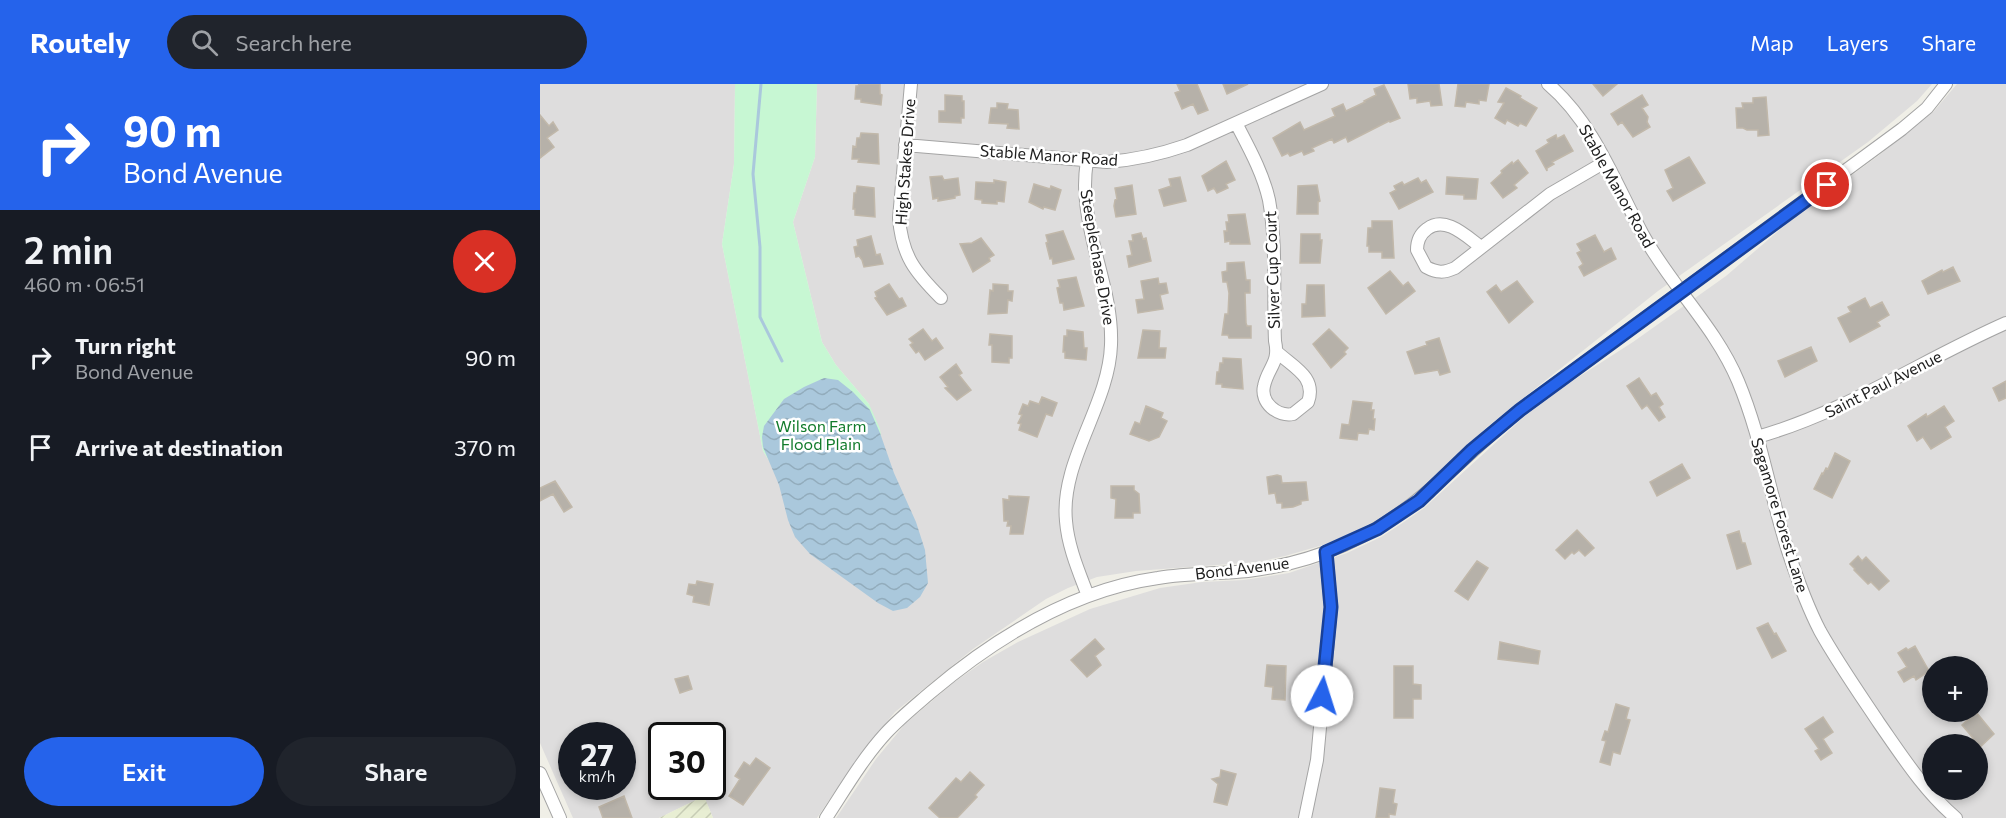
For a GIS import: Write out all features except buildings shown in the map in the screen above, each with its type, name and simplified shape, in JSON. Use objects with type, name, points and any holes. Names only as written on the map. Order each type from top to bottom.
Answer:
[{"type":"street","name":"High Stakes Drive","points":[[910,84],[898,218],[900,236],[911,265],[941,298]]},
{"type":"street","name":"Stable Manor Road","points":[[905,145],[1125,161],[1156,155],[1187,145],[1322,84]]},
{"type":"street","name":"Stable Manor Road","points":[[1548,84],[1562,96],[1578,116],[1650,246],[1681,291]]},
{"type":"street","name":"Bond Avenue","points":[[826,818],[884,735],[970,660],[1015,631],[1088,596],[1113,587],[1159,578],[1272,568],[1326,552],[1377,529],[1419,501],[1492,432],[1902,129],[1927,108],[1946,84]]},
{"type":"street","name":"Silver Cup Court","points":[[1236,123],[1262,177],[1269,200],[1272,228],[1275,341],[1278,352],[1265,382],[1263,393],[1277,412],[1293,414],[1308,402],[1310,386],[1301,371],[1278,352]]},
{"type":"street","name":"Steeplechase Drive","points":[[1087,160],[1086,203],[1108,299],[1112,330],[1110,362],[1106,380],[1070,478],[1066,506],[1071,549],[1088,596]]},
{"type":"street","points":[[1481,247],[1452,227],[1440,224],[1424,232],[1419,238],[1417,250],[1426,267],[1439,272],[1455,268],[1550,194],[1605,162]]},
{"type":"street","name":"Sagamore Forest Lane","points":[[1681,291],[1713,333],[1728,360],[1747,405],[1788,550],[1803,594],[1820,630],[1843,669],[1897,749],[1923,783],[1956,818]]},
{"type":"street","name":"Saint Paul Avenue","points":[[1757,437],[1789,428],[1842,406],[2006,323]]},
{"type":"street","points":[[1305,818],[1317,760],[1331,607],[1326,552]]},
{"type":"street","points":[[540,773],[560,818]]},
{"type":"shaded area","points":[[540,84],[735,84],[734,164],[722,244],[763,451],[798,507],[869,404],[836,365],[822,342],[793,222],[815,157],[817,84],[1932,84],[1917,101],[1868,142],[1658,291],[1487,427],[1434,478],[1392,511],[1357,531],[1323,545],[1285,556],[1258,562],[1136,571],[1097,577],[1046,599],[973,649],[895,712],[863,750],[817,818],[713,818],[706,800],[726,800],[726,722],[648,722],[648,800],[696,800],[659,818],[573,818],[565,800],[636,800],[636,722],[558,722],[558,784],[540,743]]},
{"type":"shaded area","points":[[1957,84],[2006,84],[2006,818],[836,818],[876,759],[905,724],[953,683],[1018,642],[1090,609],[1160,588],[1289,573],[1347,553],[1381,537],[1424,508],[1526,415],[1563,387],[1633,342],[1726,276],[1797,215],[1878,156],[1934,111]]},
{"type":"green space","name":"Wilson Farm Flood Plain","points":[[735,84],[817,84],[815,157],[793,222],[822,342],[836,365],[869,404],[880,429],[884,457],[798,507],[763,451],[722,244],[734,164]]},
{"type":"green space","points":[[696,800],[706,800],[713,818],[659,818]]},
{"type":"water","points":[[824,378],[838,380],[870,410],[916,522],[925,550],[928,583],[920,597],[907,608],[893,611],[878,603],[810,554],[795,537],[788,520],[779,485],[763,447],[764,426],[784,399]]},
{"type":"waterway","points":[[761,84],[753,174],[760,247],[760,317],[782,361]]},
{"type":"route","points":[[1322,696],[1331,607],[1326,552],[1377,529],[1419,501],[1472,450],[1520,410],[1827,185]]}]
